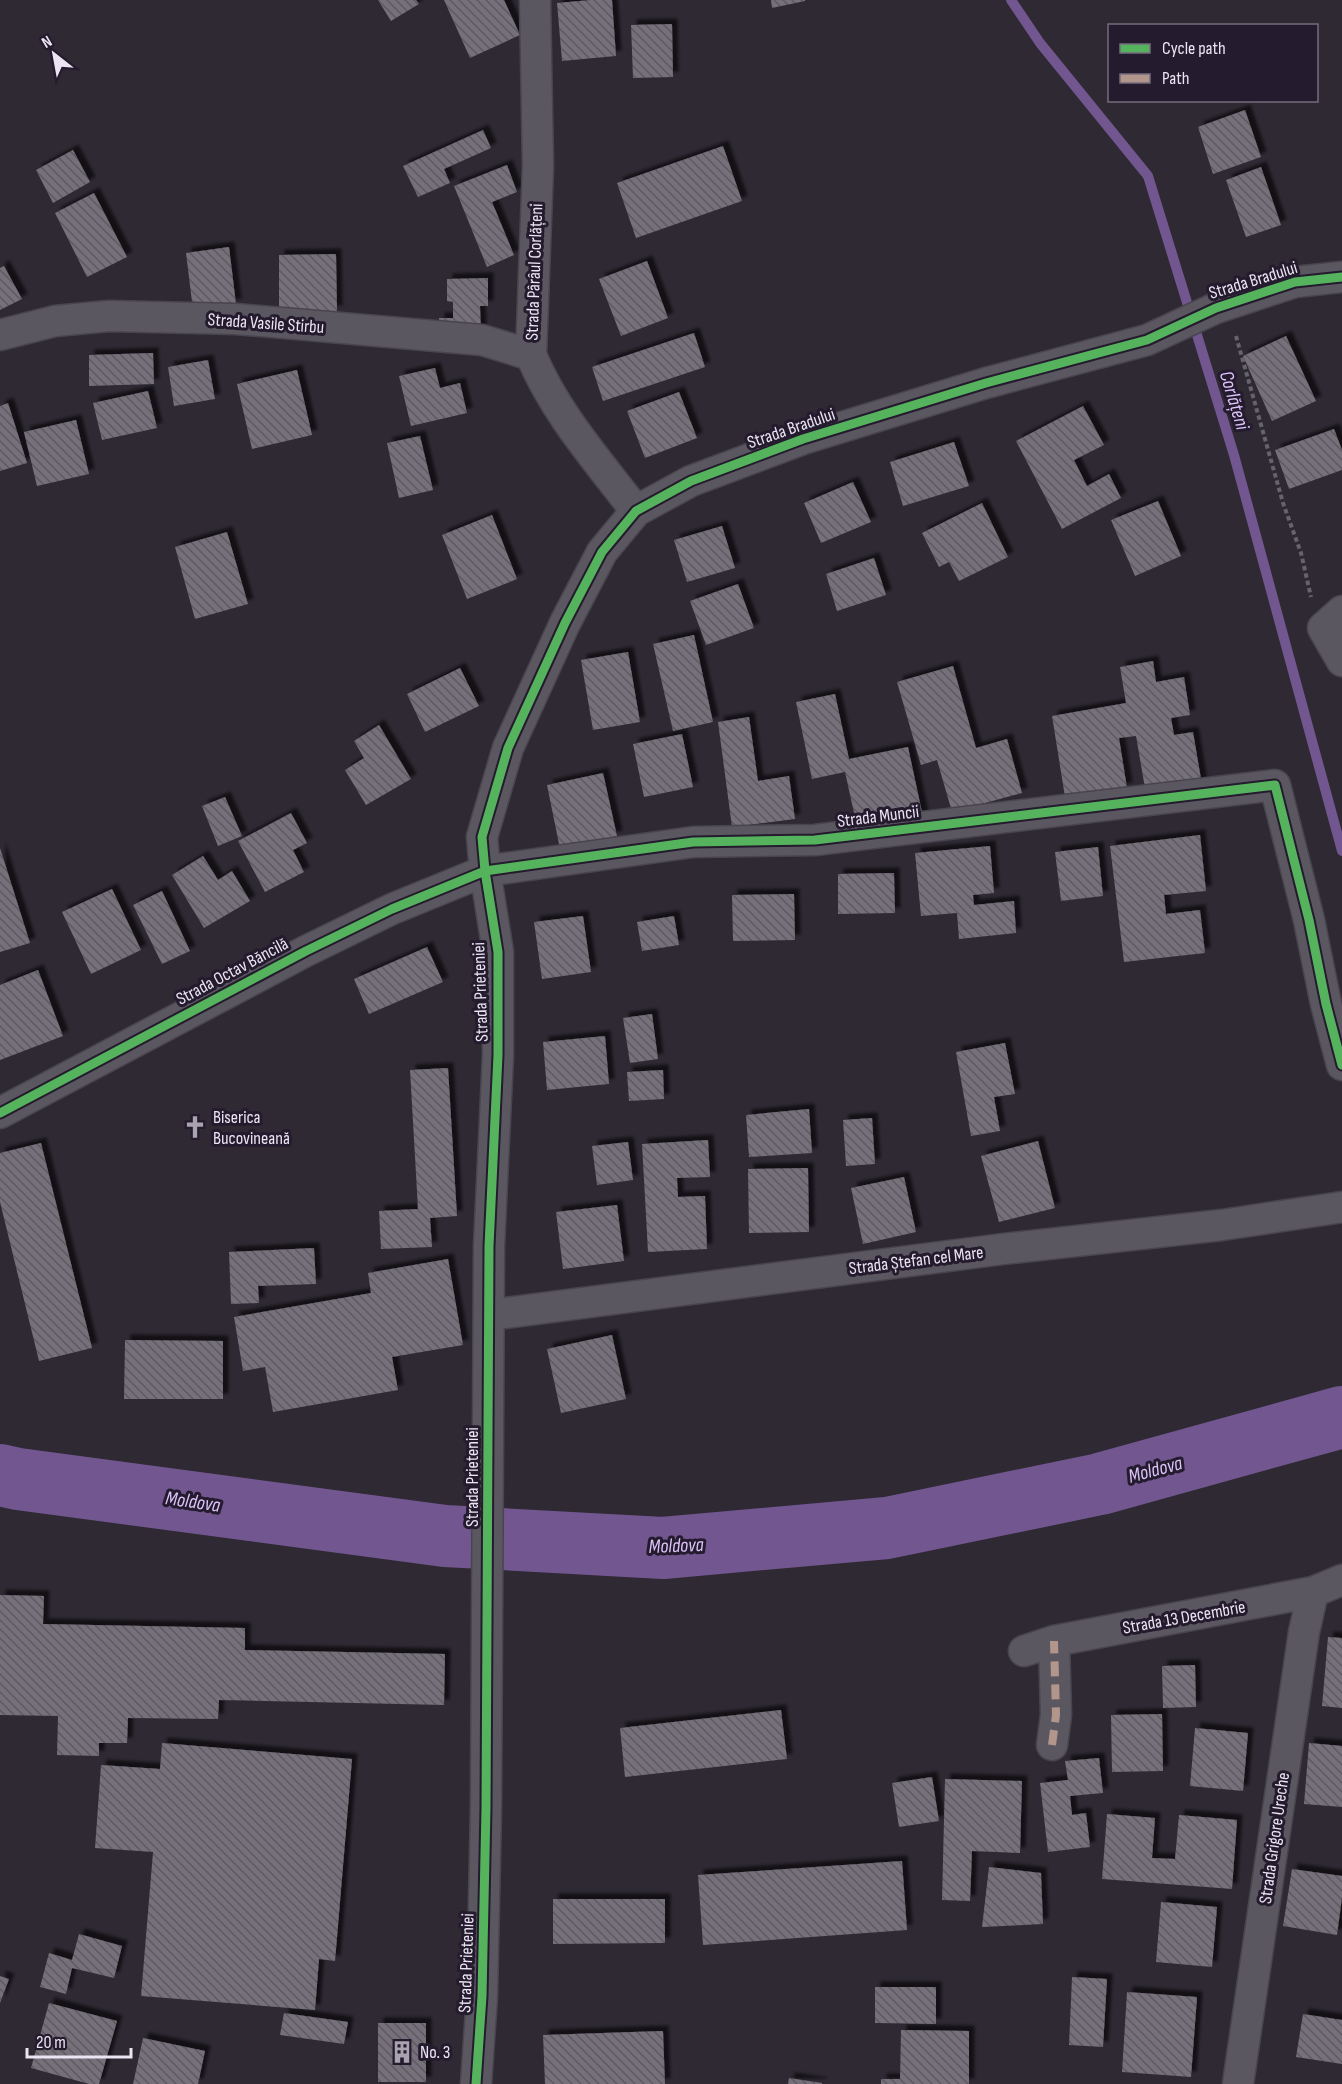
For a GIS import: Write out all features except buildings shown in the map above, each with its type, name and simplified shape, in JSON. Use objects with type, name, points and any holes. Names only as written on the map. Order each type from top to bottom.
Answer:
[{"type":"street","name":"Strada Pârâul Corlățeni","points":[[535,0],[538,166],[531,355],[542,381],[573,429],[636,511]]},
{"type":"street","name":"Strada Bradului","points":[[485,872],[482,837],[508,748],[565,623],[602,552],[636,511],[691,481],[804,439],[986,383],[1147,340],[1226,305],[1295,282],[1342,277]]},
{"type":"street","name":"Strada Vasile Stirbu","points":[[0,334],[55,321],[109,316],[236,319],[482,340],[531,355]]},
{"type":"street","points":[[1333,620],[1342,661]]},
{"type":"street","name":"Strada Muncii","points":[[485,872],[693,842],[815,840],[1275,785],[1342,1065]]},
{"type":"street","name":"Strada Octav Băncilă","points":[[0,1113],[306,951],[393,909],[485,872]]},
{"type":"street","name":"Strada Prieteniei","points":[[476,2084],[482,1996],[486,1808],[489,1246],[498,1055],[498,952],[485,872]]},
{"type":"street","name":"Strada Ștefan cel Mare","points":[[489,1315],[1003,1249],[1222,1225],[1342,1207]]},
{"type":"street","name":"Strada 13 Decembrie","points":[[1024,1651],[1054,1641],[1313,1592],[1342,1580]]},
{"type":"street","name":"Strada Grigore Ureche","points":[[1238,2084],[1304,1632],[1313,1592]]},
{"type":"street","points":[[1052,1745],[1056,1715],[1054,1641]]},
{"type":"path","points":[[1226,305],[1301,553],[1312,599],[1333,620]]},
{"type":"waterway","name":"Corlățeni","points":[[1011,0],[1040,43],[1148,176],[1234,455],[1342,851]]},
{"type":"waterway","name":"Moldova","points":[[0,1475],[445,1536],[663,1548],[887,1528],[1100,1484],[1342,1417]]},
{"type":"marked path","points":[[1052,1745],[1056,1715],[1054,1641]]},
{"type":"cycle path","points":[[476,2084],[482,1996],[486,1808],[489,1246],[498,1055],[498,952],[482,837],[508,748],[565,623],[602,552],[636,511],[691,481],[803,439],[986,383],[1147,340],[1216,308],[1295,282],[1342,277]]},
{"type":"cycle path","points":[[0,1113],[306,951],[392,909],[485,871],[693,842],[815,840],[1275,785],[1342,1065]]},
{"type":"place","name":"Biserica Bucovineană","points":[[195,1127]]},
{"type":"place","name":"No. 3","points":[[402,2052]]}]
